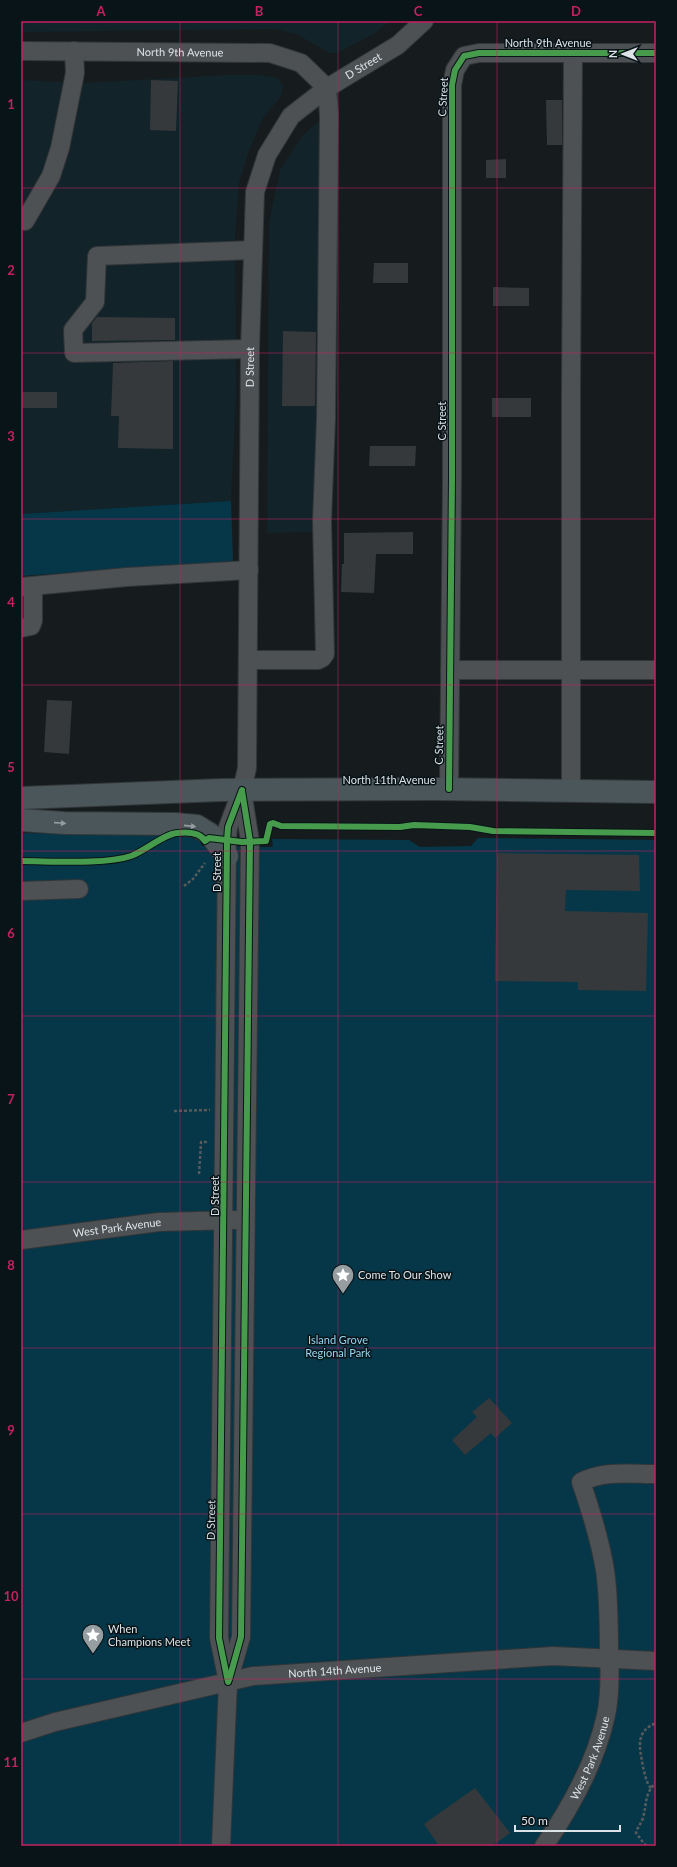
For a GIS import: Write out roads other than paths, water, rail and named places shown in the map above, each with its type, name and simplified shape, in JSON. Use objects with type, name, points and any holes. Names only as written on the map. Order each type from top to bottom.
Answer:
[{"type":"main road","name":"North 11th Avenue","points":[[21,798],[242,790],[448,789],[656,792]]},
{"type":"main road","points":[[21,820],[64,824],[175,824],[197,826],[210,834],[227,856]]},
{"type":"street","name":"D Street","points":[[228,1682],[219,1638],[220,1220],[228,827],[242,790],[247,768],[250,349],[255,192],[267,155],[291,116],[327,88],[398,45],[424,21]]},
{"type":"street","name":"North 9th Avenue","points":[[21,51],[270,53],[301,63],[327,88]]},
{"type":"street","points":[[25,221],[51,176],[60,148],[75,73],[74,51]]},
{"type":"street","name":"North 9th Avenue","points":[[464,56],[479,53],[656,53]]},
{"type":"street","points":[[571,791],[573,54]]},
{"type":"street","name":"C Street","points":[[448,789],[452,478],[452,85],[455,70],[464,56]]},
{"type":"street","points":[[248,660],[318,660],[322,658],[324,654],[322,520],[326,419],[329,115],[327,88]]},
{"type":"street","points":[[250,349],[74,353],[73,330],[95,302],[97,256],[253,250]]},
{"type":"street","points":[[21,628],[28,628],[31,626],[33,621],[27,587],[128,577],[249,570]]},
{"type":"street","points":[[450,670],[656,670]]},
{"type":"street","name":"D Street","points":[[221,1846],[228,1682],[241,1637],[250,842],[242,790]]},
{"type":"street","points":[[21,891],[79,889]]},
{"type":"street","name":"West Park Avenue","points":[[21,1240],[159,1222],[245,1220]]},
{"type":"street","name":"West Park Avenue","points":[[544,1846],[563,1818],[581,1786],[599,1740],[606,1715],[609,1660],[605,1571],[595,1522],[581,1482],[593,1476],[605,1473],[656,1474]]},
{"type":"street","name":"North 14th Avenue","points":[[21,1733],[62,1720],[253,1676],[553,1656],[609,1660],[656,1661]]},
{"type":"place","name":"Come To Our Show","points":[[343,1294]]},
{"type":"place","name":"When Champions Meet","points":[[93,1654]]},
{"type":"park label","name":"Island Grove Regional Park","points":[[338,1346]]}]
